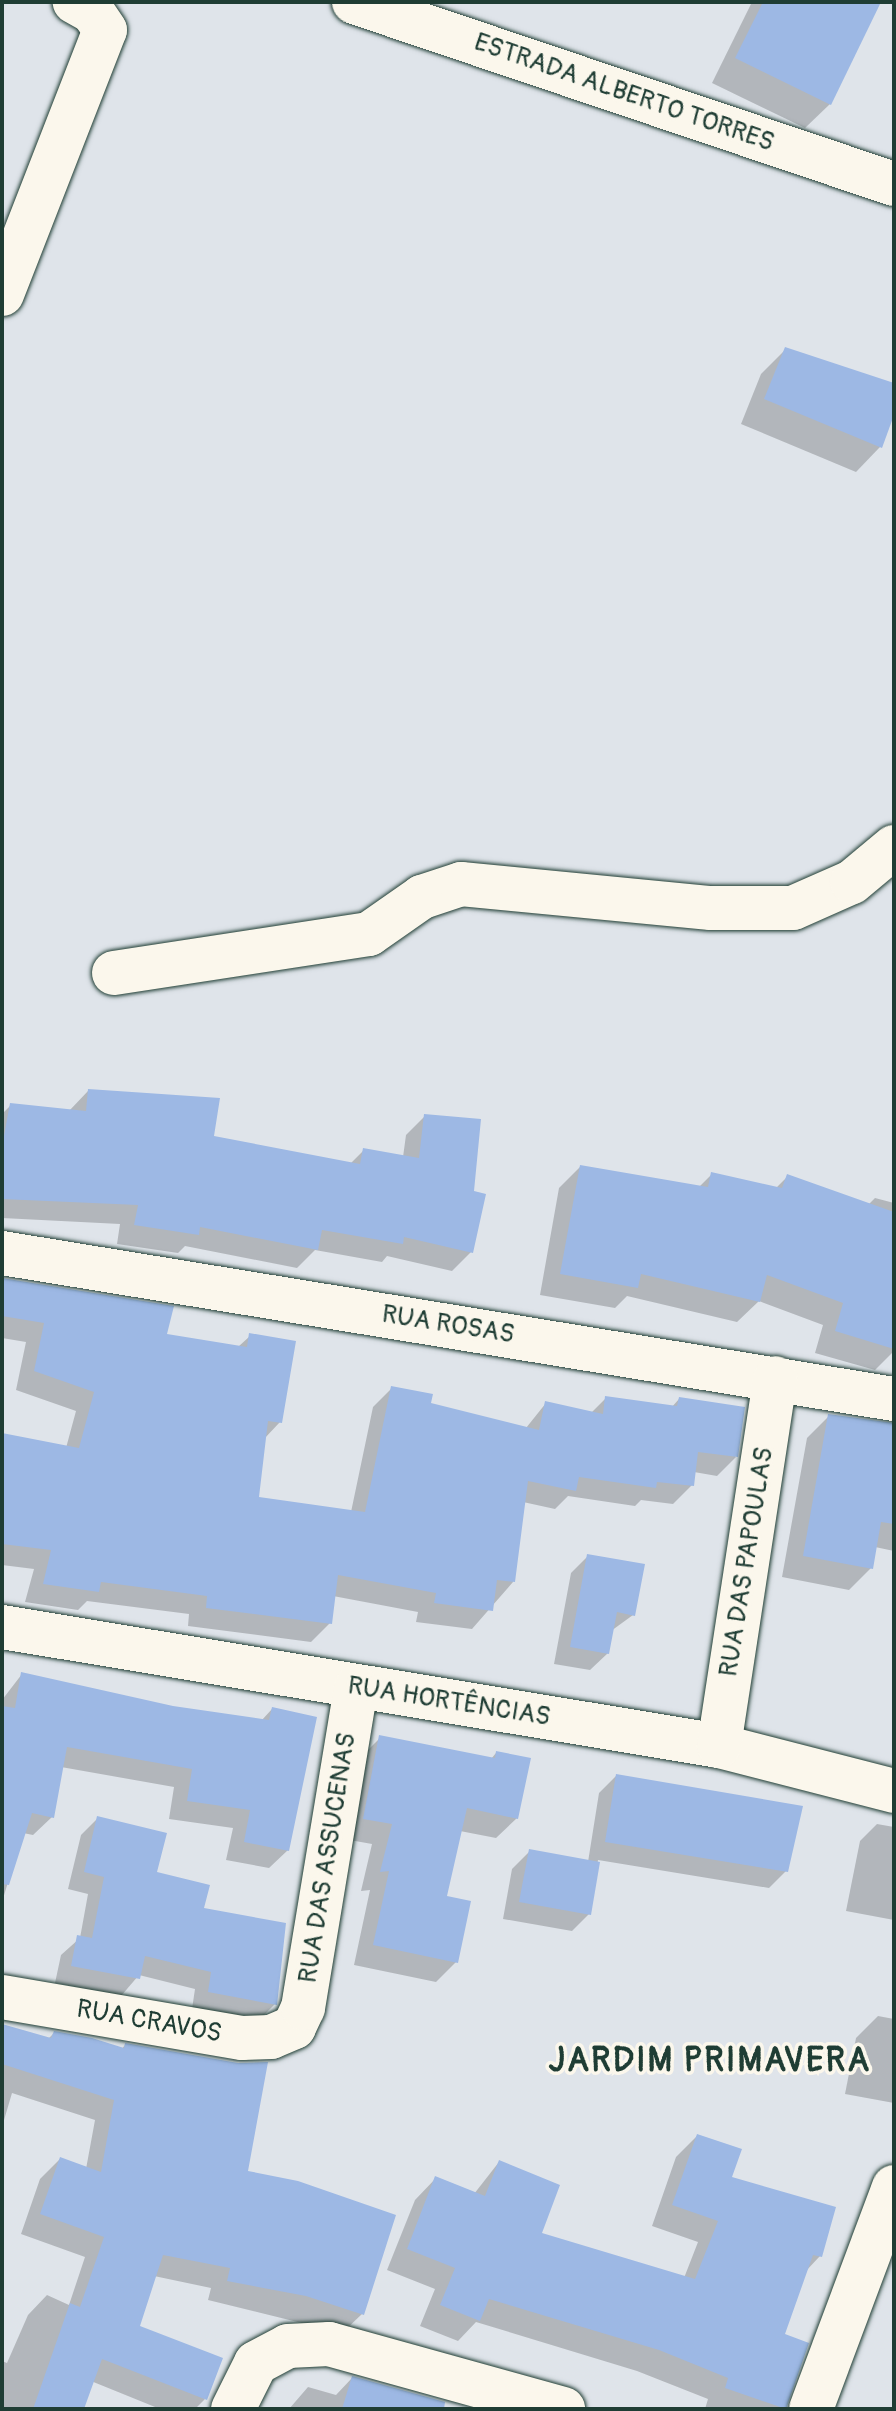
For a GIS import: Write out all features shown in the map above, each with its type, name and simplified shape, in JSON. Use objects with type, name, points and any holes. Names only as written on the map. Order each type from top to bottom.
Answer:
[{"type":"street","points":[[2,294],[105,30],[93,12],[75,2]]},
{"type":"street","name":"ESTRADA ALBERTO TORRES","points":[[354,2],[894,184]]},
{"type":"street","points":[[114,973],[369,934],[422,897],[461,884],[711,908],[793,908],[852,882],[894,847]]},
{"type":"street","name":"RUA ROSAS","points":[[2,1253],[894,1399]]},
{"type":"street","name":"RUA DAS PAPOULAS","points":[[719,1746],[775,1378]]},
{"type":"street","name":"RUA HORTÊNCIAS","points":[[2,1627],[719,1746],[894,1791]]},
{"type":"street","name":"RUA DAS ASSUCENAS","points":[[294,2027],[303,2008],[356,1687]]},
{"type":"street","name":"RUA CRAVOS","points":[[2,1997],[242,2038],[271,2037],[294,2027]]},
{"type":"street","points":[[811,2409],[894,2187]]},
{"type":"street","points":[[233,2409],[256,2363],[288,2346],[329,2344],[563,2409]]},
{"type":"building","points":[[763,2],[881,2],[831,105],[735,58]]},
{"type":"building","points":[[785,347],[894,383],[894,415],[882,448],[764,399]]},
{"type":"building","points":[[88,1089],[220,1098],[214,1136],[360,1164],[363,1148],[419,1158],[424,1114],[481,1119],[474,1191],[486,1194],[473,1253],[404,1237],[403,1244],[322,1230],[318,1250],[200,1227],[199,1235],[134,1225],[138,1205],[2,1199],[2,1147],[10,1103],[86,1111]]},
{"type":"building","points":[[580,1165],[708,1187],[711,1172],[782,1188],[787,1174],[894,1212],[894,1349],[835,1331],[843,1303],[767,1275],[760,1302],[641,1274],[638,1288],[560,1274]]},
{"type":"building","points":[[2,1278],[174,1306],[167,1334],[247,1347],[249,1333],[296,1341],[282,1423],[268,1421],[259,1497],[365,1512],[391,1386],[433,1394],[431,1403],[539,1430],[545,1401],[603,1414],[605,1396],[677,1406],[679,1397],[745,1407],[738,1457],[698,1452],[694,1486],[657,1482],[656,1488],[579,1477],[576,1491],[528,1481],[515,1582],[497,1580],[493,1611],[434,1603],[436,1593],[338,1575],[332,1624],[206,1608],[207,1596],[101,1582],[99,1592],[43,1584],[51,1550],[2,1544],[2,1433],[79,1448],[94,1392],[34,1371],[44,1323],[2,1316]]},
{"type":"building","points":[[828,1414],[894,1423],[894,1524],[881,1522],[873,1569],[803,1556]]},
{"type":"building","points":[[587,1554],[645,1564],[635,1616],[617,1612],[609,1654],[570,1647]]},
{"type":"building","points":[[21,1672],[173,1706],[269,1720],[272,1707],[317,1717],[289,1851],[244,1842],[250,1810],[187,1801],[192,1769],[67,1747],[54,1818],[32,1813],[9,1885],[2,1884],[2,1706],[15,1708]]},
{"type":"building","points":[[379,1735],[495,1758],[496,1751],[531,1758],[518,1819],[467,1808],[447,1896],[471,1901],[458,1963],[373,1945],[389,1871],[380,1872],[392,1824],[363,1819]]},
{"type":"building","points":[[616,1774],[803,1806],[788,1872],[605,1842]]},
{"type":"building","points":[[97,1816],[167,1833],[157,1872],[210,1885],[204,1908],[286,1923],[277,2005],[208,1992],[211,1972],[145,1956],[140,1979],[71,1966],[77,1935],[92,1938],[104,1877],[84,1872]]},
{"type":"building","points":[[529,1849],[600,1862],[591,1915],[519,1902]]},
{"type":"building","points":[[2,2024],[51,2038],[54,2031],[124,2048],[125,2043],[238,2063],[268,2062],[248,2171],[298,2181],[396,2215],[364,2315],[306,2296],[227,2281],[230,2268],[163,2255],[140,2326],[223,2358],[207,2400],[102,2359],[84,2409],[33,2409],[70,2303],[80,2307],[104,2237],[40,2214],[60,2157],[101,2172],[114,2100],[2,2064]]},
{"type":"building","points":[[697,2134],[742,2149],[732,2177],[836,2207],[822,2257],[813,2255],[785,2334],[809,2343],[786,2409],[725,2388],[728,2378],[659,2350],[489,2299],[480,2321],[440,2305],[455,2268],[407,2249],[435,2176],[485,2196],[499,2160],[560,2185],[542,2233],[695,2279],[718,2221],[672,2205]]},
{"type":"building","points":[[352,2376],[445,2402],[444,2409],[342,2409]]},
{"type":"district","name":"JARDIM PRIMAVERA","points":[[710,2061]]}]
